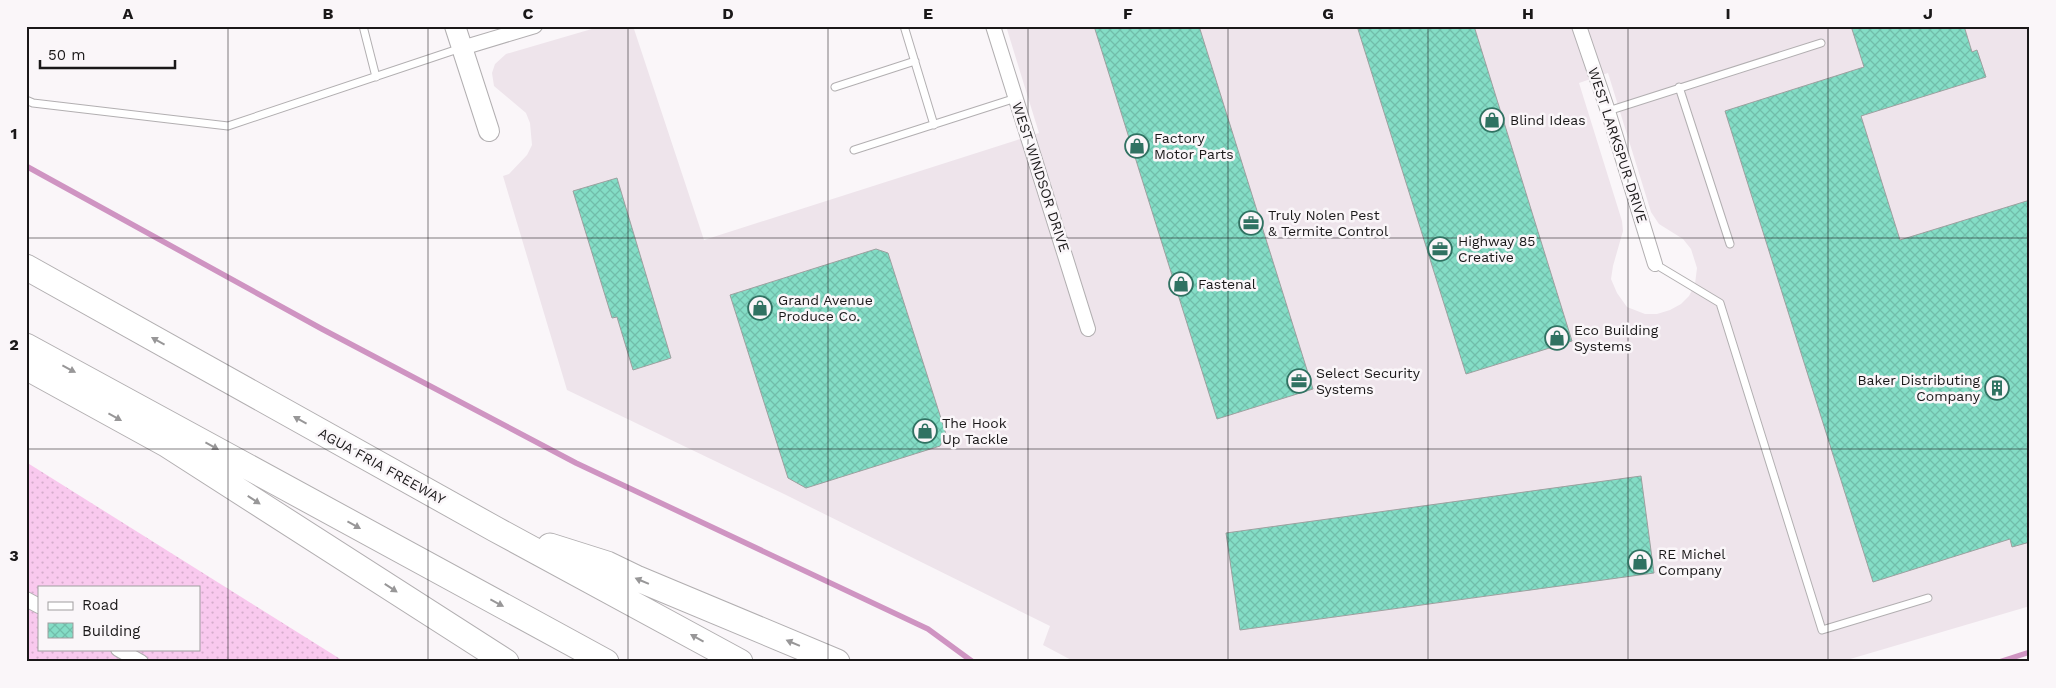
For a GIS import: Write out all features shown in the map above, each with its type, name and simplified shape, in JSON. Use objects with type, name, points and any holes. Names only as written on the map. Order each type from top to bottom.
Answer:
[{"type":"highway","name":"AGUA FRIA FREEWAY","points":[[26,267],[495,529],[740,662]]},
{"type":"highway","points":[[26,346],[606,662]]},
{"type":"highway","points":[[26,367],[166,444],[506,662]]},
{"type":"highway","points":[[495,529],[607,564],[636,578],[838,662]]},
{"type":"street","points":[[456,26],[489,131]]},
{"type":"street","points":[[462,48],[535,26]]},
{"type":"street","name":"WEST WINDSOR DRIVE","points":[[993,26],[1088,328]]},
{"type":"street","name":"WEST LARKSPUR DRIVE","points":[[1579,26],[1608,111],[1655,264]]},
{"type":"street","points":[[26,599],[38,605]]},
{"type":"street","points":[[120,650],[141,662]]},
{"type":"lane","points":[[363,26],[376,77]]},
{"type":"lane","points":[[904,26],[934,124]]},
{"type":"lane","points":[[1608,111],[1821,43]]},
{"type":"lane","points":[[26,100],[33,104],[228,126],[462,48]]},
{"type":"lane","points":[[835,87],[915,61]]},
{"type":"lane","points":[[1679,87],[1730,244]]},
{"type":"lane","points":[[854,150],[1016,98]]},
{"type":"lane","points":[[1655,264],[1720,303],[1822,630],[1928,598]]},
{"type":"shaded area","points":[[602,26],[633,26],[704,240],[1039,133],[1006,26],[2030,26],[2030,606],[1840,662],[1075,662],[1043,645],[1050,626],[784,494],[567,390],[503,176],[509,174],[527,155],[532,145],[530,123],[526,113],[494,86],[492,73],[495,64],[506,54]],"holes":[[[1608,73],[1651,212],[1659,224],[1683,239],[1691,249],[1697,268],[1695,284],[1689,296],[1681,304],[1657,314],[1645,314],[1627,307],[1617,293],[1611,279],[1623,231],[1622,221],[1579,83]]]},
{"type":"shaded area","points":[[26,462],[345,662],[26,662]]},
{"type":"building","points":[[1094,26],[1199,26],[1313,389],[1217,419]]},
{"type":"building","points":[[1357,26],[1474,26],[1572,341],[1466,374]]},
{"type":"building","points":[[1851,26],[1964,26],[1972,52],[1977,50],[1986,77],[1861,116],[1900,240],[2030,200],[2030,542],[2012,547],[2010,539],[1873,582],[1725,111],[1864,67]]},
{"type":"building","points":[[617,178],[671,358],[633,370],[617,317],[612,318],[573,191]]},
{"type":"building","points":[[876,249],[888,253],[946,434],[940,446],[806,488],[788,478],[730,295]]},
{"type":"building","points":[[1641,476],[1654,573],[1240,630],[1226,533]]},
{"type":"waterway","points":[[26,166],[322,329],[576,463],[928,629],[973,662]]},
{"type":"waterway","points":[[1999,662],[2030,652]]},
{"type":"place","name":"Blind Ideas","points":[[1492,120]]},
{"type":"place","name":"Factory Motor Parts","points":[[1137,146]]},
{"type":"place","name":"Truly Nolen Pest & Termite Control","points":[[1251,223]]},
{"type":"place","name":"Highway 85 Creative","points":[[1440,249]]},
{"type":"place","name":"Fastenal","points":[[1181,284]]},
{"type":"place","name":"Grand Avenue Produce Co.","points":[[760,308]]},
{"type":"place","name":"Eco Building Systems","points":[[1557,338]]},
{"type":"place","name":"Select Security Systems","points":[[1299,381]]},
{"type":"place","name":"Baker Distributing Company","points":[[1997,388]]},
{"type":"place","name":"The Hook Up Tackle","points":[[925,431]]},
{"type":"place","name":"RE Michel Company","points":[[1640,562]]}]
